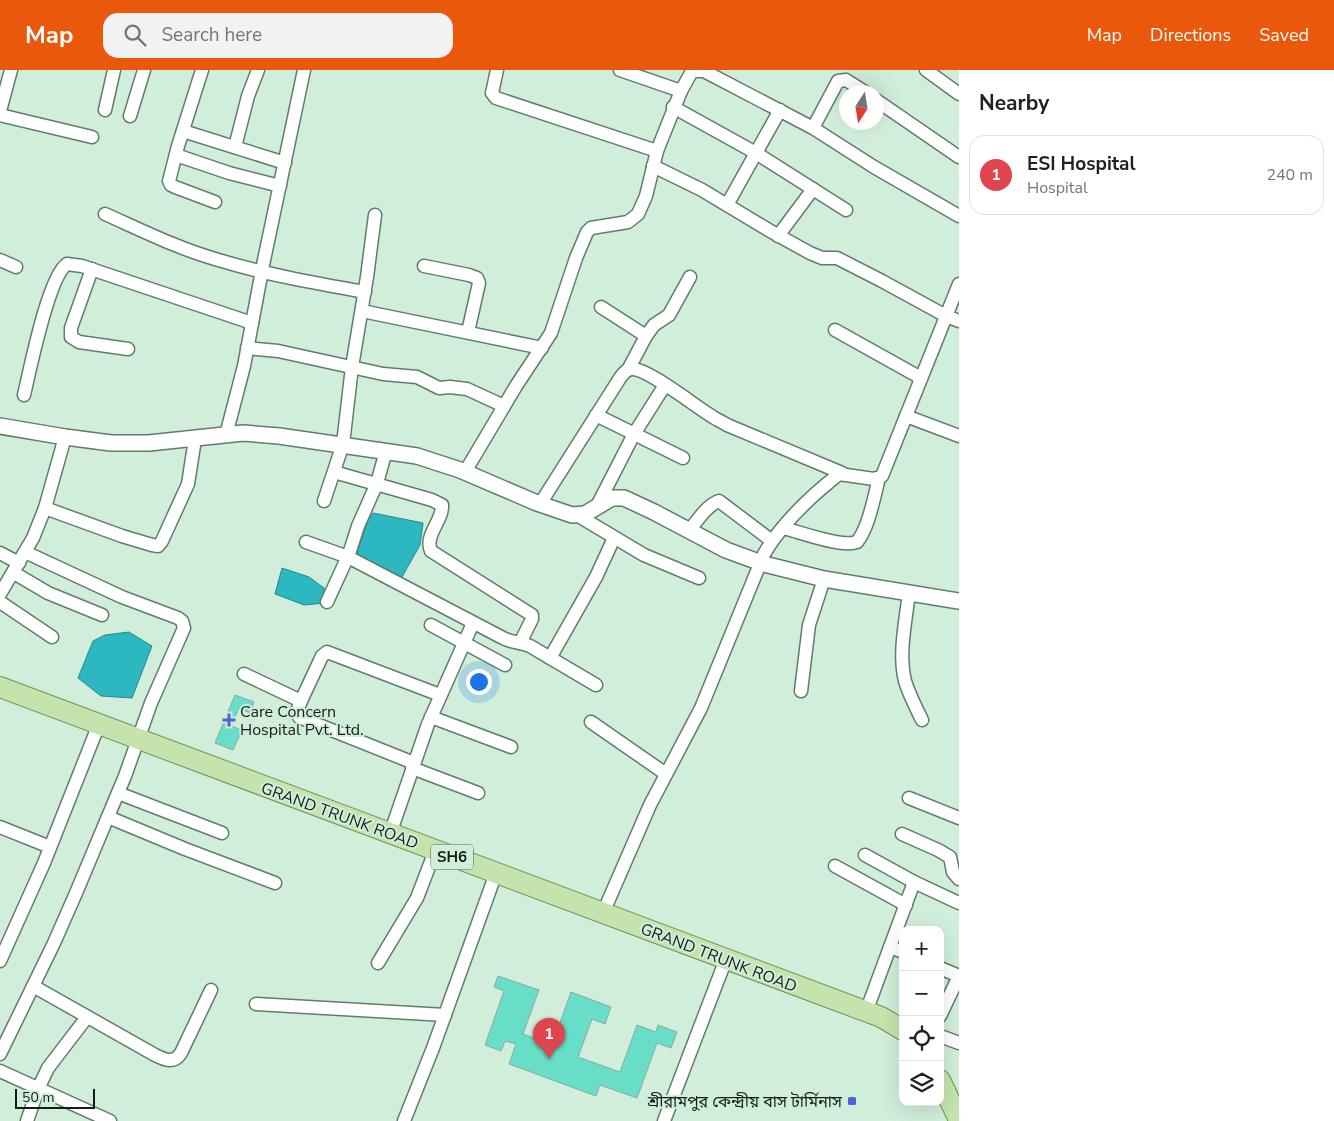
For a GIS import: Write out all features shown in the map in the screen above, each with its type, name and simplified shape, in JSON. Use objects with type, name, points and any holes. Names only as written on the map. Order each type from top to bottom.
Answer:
[{"type":"main road","name":"GRAND TRUNK ROAD","points":[[0,687],[874,1015],[899,1028]]},
{"type":"main road","points":[[944,1088],[959,1120]]},
{"type":"street","points":[[0,111],[11,70]]},
{"type":"street","points":[[105,110],[114,70]]},
{"type":"street","points":[[130,116],[144,70]]},
{"type":"street","points":[[202,70],[176,155],[170,183],[175,187],[215,202]]},
{"type":"street","points":[[235,147],[248,96],[258,70]]},
{"type":"street","points":[[226,435],[247,348],[261,272],[304,70]]},
{"type":"street","points":[[497,70],[492,93],[496,98],[656,151]]},
{"type":"street","points":[[620,70],[633,72],[681,91]]},
{"type":"street","points":[[926,70],[959,94]]},
{"type":"street","points":[[464,472],[551,333],[576,258],[587,232],[591,228],[628,222],[638,214],[646,196],[656,151],[673,107],[692,71],[717,74],[813,128],[874,167],[959,216]]},
{"type":"street","points":[[813,128],[838,81],[846,80],[854,85]]},
{"type":"street","points":[[884,105],[959,157]]},
{"type":"street","points":[[673,107],[756,153],[846,210]]},
{"type":"street","points":[[727,205],[780,110]]},
{"type":"street","points":[[0,115],[92,137]]},
{"type":"street","points":[[183,131],[285,163]]},
{"type":"street","points":[[176,155],[229,173],[280,186]]},
{"type":"street","points":[[653,166],[683,180],[778,236],[817,256],[837,258],[882,280],[946,316],[959,321]]},
{"type":"street","points":[[778,236],[813,189]]},
{"type":"street","points":[[105,214],[202,255],[261,272],[365,292]]},
{"type":"street","points":[[324,501],[343,444],[352,367],[365,292],[375,215]]},
{"type":"street","points":[[0,260],[16,267]]},
{"type":"street","points":[[24,395],[40,327],[58,276],[67,264],[92,269],[252,323]]},
{"type":"street","points":[[424,266],[477,278],[479,284],[468,332]]},
{"type":"street","points":[[92,269],[72,328],[71,337],[79,342],[128,349]]},
{"type":"street","points":[[540,504],[620,378],[628,370],[646,336],[654,325],[669,315],[690,277]]},
{"type":"street","points":[[783,528],[836,542],[857,542],[862,535],[879,478],[884,473],[959,284]]},
{"type":"street","points":[[601,307],[646,336]]},
{"type":"street","points":[[362,311],[542,348]]},
{"type":"street","points":[[835,330],[921,378]]},
{"type":"street","points":[[247,348],[278,351],[382,374],[417,377],[439,388],[450,387],[467,390],[504,406]]},
{"type":"street","points":[[628,370],[635,369],[665,385],[727,425],[842,473],[874,479],[879,478]]},
{"type":"street","points":[[597,506],[634,434],[665,385]]},
{"type":"street","points":[[596,415],[683,458]]},
{"type":"street","points":[[906,416],[959,436]]},
{"type":"street","points":[[0,426],[65,437],[150,444],[243,433],[343,444],[417,456],[464,472],[540,504],[577,515],[644,555],[699,578]]},
{"type":"street","points":[[0,594],[33,538],[45,508],[65,437]]},
{"type":"street","points":[[45,508],[122,536],[158,546],[185,494],[195,439]]},
{"type":"street","points":[[327,602],[348,557],[358,526],[377,483],[386,451]]},
{"type":"street","points":[[334,472],[377,483],[432,500],[442,505],[441,514],[429,541],[430,551],[532,615],[532,619],[520,642]]},
{"type":"street","points":[[603,913],[650,805],[701,708],[760,562],[772,541],[783,528],[836,476],[842,473]]},
{"type":"street","points":[[577,515],[588,512],[612,498],[624,498],[726,550],[760,562],[824,579],[959,600]]},
{"type":"street","points":[[689,531],[713,503],[719,501],[772,541]]},
{"type":"street","points":[[550,658],[596,577],[614,538]]},
{"type":"street","points":[[306,542],[348,557],[473,623],[512,642],[520,642],[530,646],[596,685]]},
{"type":"street","points":[[0,553],[19,563],[122,597],[178,618],[184,624],[184,631],[151,702],[118,793],[58,935],[0,1054]]},
{"type":"street","points":[[19,563],[48,593],[102,615]]},
{"type":"street","points":[[801,691],[808,631],[824,579]]},
{"type":"street","points":[[909,592],[903,646],[904,673],[906,683],[922,720]]},
{"type":"street","points":[[0,602],[52,637]]},
{"type":"street","points":[[390,834],[431,717],[473,623]]},
{"type":"street","points":[[431,625],[505,666]]},
{"type":"street","points":[[440,695],[327,652],[322,656],[298,711],[299,717],[478,793]]},
{"type":"street","points":[[244,674],[301,701]]},
{"type":"street","points":[[431,717],[511,747]]},
{"type":"street","points":[[591,722],[666,774]]},
{"type":"street","points":[[0,961],[50,847],[99,724]]},
{"type":"street","points":[[118,793],[222,833]]},
{"type":"street","points":[[908,798],[959,818]]},
{"type":"street","points":[[108,817],[185,850],[275,884]]},
{"type":"street","points":[[0,827],[50,847]]},
{"type":"street","points":[[902,834],[946,854],[952,860],[956,874]]},
{"type":"street","points":[[378,963],[417,898],[435,850]]},
{"type":"street","points":[[864,855],[914,882],[959,903]]},
{"type":"street","points":[[956,874],[959,855]]},
{"type":"street","points":[[835,866],[906,905]]},
{"type":"street","points":[[404,1121],[496,874]]},
{"type":"street","points":[[899,1023],[874,1015],[890,947],[914,882]]},
{"type":"street","points":[[890,947],[899,950]]},
{"type":"street","points":[[664,1121],[726,959]]},
{"type":"street","points":[[944,970],[959,976],[944,1008]]},
{"type":"street","points":[[33,986],[164,1060],[175,1060],[181,1053],[211,990]]},
{"type":"street","points":[[256,1004],[445,1015]]},
{"type":"street","points":[[27,1121],[38,1089],[48,1068],[87,1017]]},
{"type":"street","points":[[944,1037],[959,1043]]},
{"type":"street","points":[[0,1072],[110,1121]]},
{"type":"water","points":[[373,513],[423,523],[420,545],[402,577],[356,556],[368,521]]},
{"type":"water","points":[[282,568],[309,577],[324,588],[325,603],[304,605],[275,594]]},
{"type":"water","points":[[129,632],[152,646],[132,698],[101,696],[78,678],[93,641],[105,635]]},
{"type":"building","points":[[235,695],[254,702],[250,713],[239,708],[231,726],[242,730],[233,750],[215,743]]},
{"type":"building","points":[[498,976],[539,990],[523,1034],[552,1045],[571,992],[611,1007],[605,1024],[592,1019],[578,1057],[620,1072],[637,1025],[656,1032],[658,1025],[677,1032],[671,1048],[657,1043],[637,1098],[600,1085],[596,1096],[509,1064],[516,1044],[505,1041],[501,1051],[485,1045],[504,991],[494,987]]},
{"type":"place","name":"Care Concern Hospital Pvt. Ltd.","points":[[229,720]]},
{"type":"place","name":"ESI Hospital","points":[[549,1059]]},
{"type":"place","name":"শ্রীরামপুর কেন্দ্রীয় বাস টার্মিনাস","points":[[852,1101]]}]
